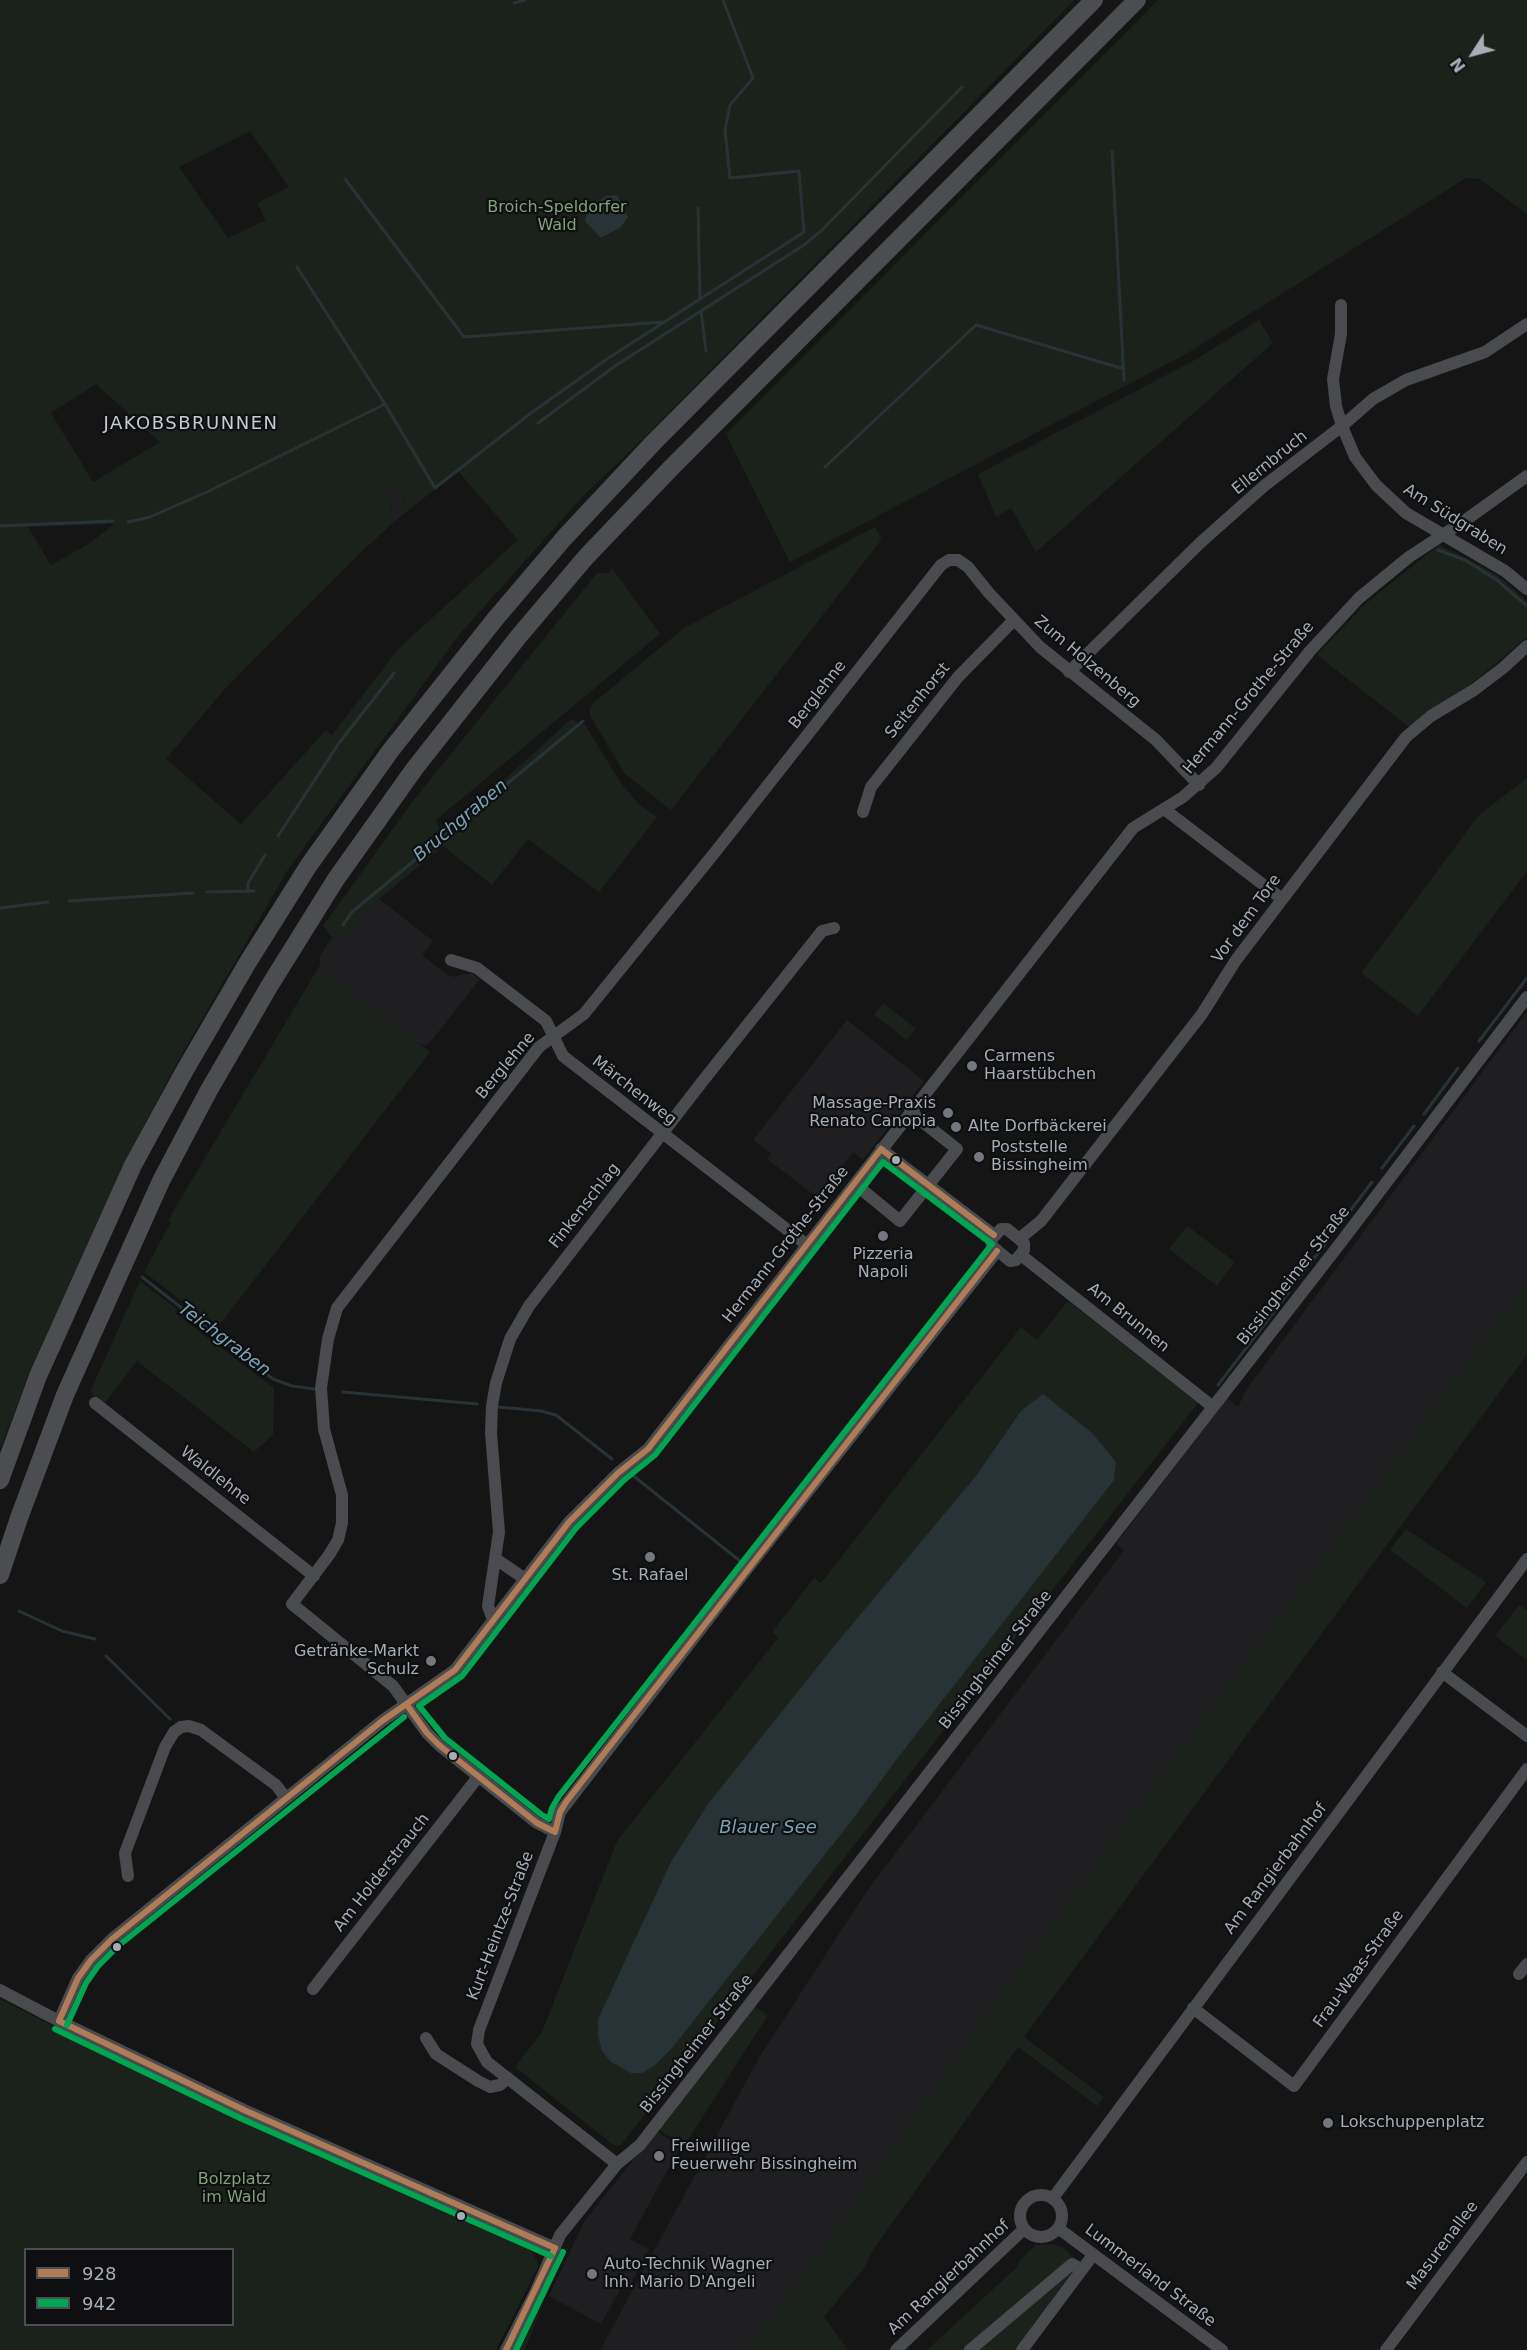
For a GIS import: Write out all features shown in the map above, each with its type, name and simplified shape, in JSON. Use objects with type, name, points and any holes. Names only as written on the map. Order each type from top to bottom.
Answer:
[{"type":"highway","points":[[0,1480],[38,1376],[134,1165],[248,962],[309,865],[391,750],[496,618],[565,537],[662,434],[1094,0]]},
{"type":"highway","points":[[0,1575],[65,1395],[161,1181],[209,1090],[270,985],[336,879],[415,768],[519,636],[586,557],[679,460],[1137,0]]},
{"type":"street","name":"Am Südgraben","points":[[1341,305],[1341,334],[1333,379],[1341,426],[1355,457],[1376,485],[1406,513],[1505,571],[1527,589]]},
{"type":"street","name":"Ellernbruch","points":[[1069,672],[1200,543],[1264,486],[1373,399],[1406,380],[1485,352],[1526,327]]},
{"type":"street","name":"Hermann-Grothe-Straße","points":[[59,2022],[78,1978],[96,1954],[112,1939],[285,1797],[382,1721],[455,1670],[569,1522],[618,1473],[648,1449],[1133,828],[1199,785],[1310,651],[1359,598],[1409,557],[1527,476]]},
{"type":"street","name":"Berglehne","points":[[407,1705],[393,1686],[366,1662],[292,1604],[338,1540],[342,1523],[342,1495],[324,1428],[321,1388],[327,1339],[337,1308],[539,1047],[584,1014],[941,565],[949,560],[958,560]]},
{"type":"street","name":"Zum Holzenberg","points":[[958,560],[968,567],[1014,620],[1069,672],[1156,740],[1199,785]]},
{"type":"street","name":"Seitenhorst","points":[[863,812],[871,787],[958,677],[1014,620]]},
{"type":"street","name":"Vor dem Tore","points":[[1019,1239],[1041,1221],[1202,1014],[1236,960],[1281,898],[1406,737],[1431,716],[1474,690],[1503,668],[1527,645]]},
{"type":"street","points":[[1164,809],[1281,898]]},
{"type":"street","name":"Finkenschlag","points":[[492,1620],[488,1606],[499,1532],[491,1432],[492,1406],[496,1383],[510,1339],[529,1306],[822,931],[834,928]]},
{"type":"street","name":"Märchenweg","points":[[451,960],[477,968],[546,1021],[563,1056],[807,1245]]},
{"type":"street","name":"Bissingheimer Straße","points":[[506,2350],[561,2235],[617,2164],[640,2145],[1213,1407],[1527,998]]},
{"type":"street","points":[[855,1184],[900,1221],[957,1149],[910,1112]]},
{"type":"street","points":[[882,1149],[994,1235]]},
{"type":"street","points":[[997,1251],[992,1246],[994,1235],[1001,1229],[1007,1229],[1024,1244],[1021,1255]]},
{"type":"street","name":"Am Brunnen","points":[[997,1251],[1010,1261],[1016,1260],[1021,1255],[1213,1407]]},
{"type":"street","name":"Kurt-Heintze-Straße","points":[[508,2078],[487,2062],[477,2044],[479,2030],[555,1832],[560,1812],[997,1251]]},
{"type":"street","name":"Waldlehne","points":[[95,1403],[314,1576]]},
{"type":"street","points":[[496,1559],[525,1580]]},
{"type":"street","name":"Am Rangierbahnhof","points":[[1053,2198],[1527,1559]]},
{"type":"street","points":[[1442,1672],[1527,1736]]},
{"type":"street","points":[[407,1705],[427,1733],[478,1777],[537,1823],[555,1832]]},
{"type":"street","points":[[128,1876],[125,1853],[165,1748],[174,1732],[181,1727],[189,1726],[201,1730],[276,1785],[285,1797]]},
{"type":"street","name":"Frau-Waas-Straße","points":[[1193,2008],[1294,2086],[1527,1769]]},
{"type":"street","name":"Am Holderstrauch","points":[[313,1989],[478,1777]]},
{"type":"street","points":[[0,1990],[59,2022],[244,2109],[555,2248]]},
{"type":"street","points":[[426,2038],[436,2054],[490,2087],[500,2085],[508,2078],[617,2164]]},
{"type":"street","name":"Masurenallee","points":[[1386,2350],[1527,2162]]},
{"type":"street","points":[[1037,2194],[1053,2198],[1062,2212],[1058,2228],[1044,2237],[1033,2236],[1024,2229],[1019,2213],[1027,2199],[1037,2194]]},
{"type":"street","name":"Lummerland Straße","points":[[1058,2228],[1221,2350]]},
{"type":"street","name":"Am Rangierbahnhof","points":[[896,2350],[1024,2229]]},
{"type":"street","points":[[1022,2350],[1093,2255]]},
{"type":"street","points":[[970,2350],[1072,2264],[1082,2270]]},
{"type":"shaded area","points":[[402,487],[405,513],[393,523],[389,490]]},
{"type":"shaded area","points":[[379,899],[433,941],[422,955],[446,974],[455,977],[473,974],[480,979],[425,1046],[416,1042],[323,972],[320,965],[320,956],[332,937],[344,939],[354,931],[360,917]]},
{"type":"shaded area","points":[[1527,1012],[1527,1282],[1042,1937],[801,2279],[747,2350],[600,2350],[760,2056],[867,1891],[1124,1550],[1116,1544],[1227,1398],[1238,1407],[1246,1390]]},
{"type":"shaded area","points":[[847,1020],[924,1081],[863,1160],[853,1152],[818,1198],[767,1159],[771,1153],[753,1140]]},
{"type":"shaded area","points":[[656,2131],[680,2147],[630,2239],[649,2249],[628,2289],[622,2286],[601,2324],[549,2296],[584,2222]]},
{"type":"green space","name":"Broich-Speldorfer Wald","points":[[0,0],[1074,0],[643,439],[582,497],[459,635],[287,871],[177,1063],[127,1157],[29,1373],[0,1450]],"holes":[[[250,131],[289,187],[257,203],[266,220],[228,238],[179,167]],[[96,384],[160,442],[93,482],[51,413]],[[458,471],[518,540],[399,648],[332,735],[326,730],[241,824],[166,759],[223,691],[360,553],[393,523],[389,490],[402,487],[405,513]],[[114,524],[90,543],[51,565],[28,527]]]},
{"type":"green space","points":[[1158,0],[1527,0],[1527,214],[1480,179],[1466,178],[1186,354],[790,562],[726,434]]},
{"type":"green space","points":[[1259,320],[1273,343],[1036,552],[1011,508],[996,517],[978,474],[1195,360]]},
{"type":"green space","points":[[875,527],[882,539],[671,810],[625,774],[591,717],[589,711],[593,703],[684,628]]},
{"type":"green space","points":[[1439,545],[1502,579],[1527,601],[1527,637],[1469,686],[1409,727],[1317,655],[1364,605]]},
{"type":"green space","points":[[612,568],[660,634],[436,820],[443,836],[571,719],[585,725],[623,786],[641,806],[657,817],[599,892],[528,839],[492,885],[443,846],[360,917],[354,931],[344,939],[332,937],[323,926],[413,801],[597,573],[609,573]]},
{"type":"green space","points":[[1527,778],[1527,871],[1418,1016],[1361,973],[1479,815]]},
{"type":"green space","points":[[320,965],[323,972],[430,1052],[217,1328],[144,1272],[171,1222],[168,1220]]},
{"type":"green space","points":[[883,1003],[916,1029],[907,1040],[874,1015]]},
{"type":"green space","points":[[1187,1226],[1235,1262],[1217,1286],[1169,1249]]},
{"type":"green space","points":[[140,1281],[177,1309],[175,1313],[274,1388],[273,1435],[254,1452],[137,1361],[104,1404],[90,1392]]},
{"type":"green space","points":[[1527,1282],[1527,1355],[1024,2037],[1104,2097],[1097,2106],[1018,2047],[875,2247],[864,2268],[824,2317],[848,2350],[747,2350],[801,2279],[1019,1968]]},
{"type":"green space","points":[[1068,1301],[1198,1403],[621,2145],[615,2146],[515,2067],[542,2032],[617,1841],[778,1638],[772,1632],[814,1578],[821,1583],[1021,1327],[1037,1340]]},
{"type":"green space","points":[[1406,1529],[1486,1582],[1467,1608],[1390,1550]]},
{"type":"green space","points":[[1519,1605],[1527,1610],[1527,1660],[1495,1636]]},
{"type":"green space","name":"Bolzplatz im Wald","points":[[0,1999],[203,2101],[528,2248],[537,2260],[538,2267],[496,2350],[0,2350]]},
{"type":"green space","points":[[753,2006],[768,2015],[684,2146],[658,2129]]},
{"type":"green space","points":[[1053,2244],[1062,2247],[1082,2265],[1018,2350],[927,2350],[1015,2269],[1021,2259],[1036,2245]]},
{"type":"green space","points":[[543,2303],[525,2350],[520,2350]]},
{"type":"water","points":[[617,195],[628,217],[621,227],[601,238],[585,221],[587,211],[606,196]]},
{"type":"water","name":"Blauer See","points":[[1043,1394],[1092,1433],[1116,1462],[1114,1480],[896,1760],[853,1819],[672,2048],[654,2066],[642,2073],[631,2073],[611,2062],[602,2051],[598,2036],[598,2019],[672,1860],[708,1804],[835,1645],[976,1476],[1021,1411]]},
{"type":"waterway","points":[[514,3],[525,0]]},
{"type":"waterway","points":[[297,267],[385,404],[435,488],[531,413],[607,359],[804,232],[799,171],[730,178],[725,130],[730,105],[753,78],[723,0]]},
{"type":"waterway","points":[[538,423],[615,366],[804,245],[822,230],[962,87]]},
{"type":"waterway","points":[[1112,151],[1124,380]]},
{"type":"waterway","points":[[345,179],[464,337],[663,322]]},
{"type":"waterway","points":[[698,208],[700,299]]},
{"type":"waterway","points":[[701,311],[706,351]]},
{"type":"waterway","points":[[825,467],[976,325],[1124,369]]},
{"type":"waterway","points":[[128,522],[150,517],[207,492],[385,404]]},
{"type":"waterway","points":[[0,526],[113,521]]},
{"type":"waterway","points":[[1438,550],[1465,560],[1497,580],[1527,606]]},
{"type":"waterway","points":[[278,836],[339,743],[394,673]]},
{"type":"waterway","name":"Bruchgraben","points":[[343,925],[352,912],[583,721]]},
{"type":"waterway","points":[[248,892],[248,883],[265,855]]},
{"type":"waterway","points":[[207,892],[254,891]]},
{"type":"waterway","points":[[69,901],[193,893]]},
{"type":"waterway","points":[[0,908],[48,902]]},
{"type":"waterway","points":[[1479,1041],[1527,978]]},
{"type":"waterway","points":[[1424,1114],[1458,1068]]},
{"type":"waterway","points":[[1382,1168],[1414,1126]]},
{"type":"waterway","points":[[1338,1227],[1372,1182]]},
{"type":"waterway","points":[[1298,1279],[1329,1239]]},
{"type":"waterway","name":"Teichgraben","points":[[142,1277],[273,1379],[292,1386],[314,1389]]},
{"type":"waterway","points":[[1218,1385],[1289,1292]]},
{"type":"waterway","name":"Teichgraben","points":[[343,1392],[477,1404]]},
{"type":"waterway","name":"Teichgraben","points":[[499,1407],[541,1411],[556,1415],[612,1459]]},
{"type":"waterway","name":"Teichgraben","points":[[631,1474],[740,1561]]},
{"type":"waterway","points":[[19,1611],[62,1631],[95,1639]]},
{"type":"waterway","points":[[106,1656],[170,1719]]},
{"type":"transit line","name":"928","points":[[881,1149],[994,1235]]},
{"type":"transit line","name":"928","points":[[59,2021],[78,1978],[91,1960],[112,1939],[382,1721],[455,1670],[569,1522],[618,1473],[648,1449],[881,1149]]},
{"type":"transit line","name":"942","points":[[883,1162],[992,1244],[559,1796],[549,1819],[445,1738],[419,1706],[462,1676],[576,1528],[624,1480],[655,1455],[883,1162]]},
{"type":"transit line","name":"928","points":[[555,1832],[560,1812],[566,1802],[997,1251]]},
{"type":"transit line","name":"928","points":[[407,1705],[427,1733],[439,1745],[537,1823],[555,1832]]},
{"type":"transit line","name":"942","points":[[67,2025],[86,1983],[98,1966],[118,1946],[404,1717]]},
{"type":"transit line","name":"928","points":[[59,2021],[244,2110],[555,2248]]},
{"type":"transit line","name":"942","points":[[55,2029],[240,2118],[551,2256]]},
{"type":"transit line","name":"928","points":[[506,2350],[555,2248]]},
{"type":"transit line","name":"942","points":[[516,2350],[563,2252]]},
{"type":"place","name":"Carmens Haarstübchen","points":[[972,1066]]},
{"type":"place","name":"Massage-Praxis Renato Canopia","points":[[948,1113]]},
{"type":"place","name":"Alte Dorfbäckerei","points":[[956,1127]]},
{"type":"place","name":"Poststelle Bissingheim","points":[[979,1157]]},
{"type":"place","name":"Pizzeria Napoli","points":[[883,1236]]},
{"type":"place","name":"St. Rafael","points":[[650,1557]]},
{"type":"place","name":"Getränke-Markt Schulz","points":[[431,1661]]},
{"type":"place","name":"Lokschuppenplatz","points":[[1328,2123]]},
{"type":"place","name":"Freiwillige Feuerwehr Bissingheim","points":[[659,2156]]},
{"type":"place","name":"Auto-Technik Wagner Inh. Mario D'Angeli","points":[[592,2274]]},
{"type":"district","name":"JAKOBSBRUNNEN","points":[[191,424]]}]
